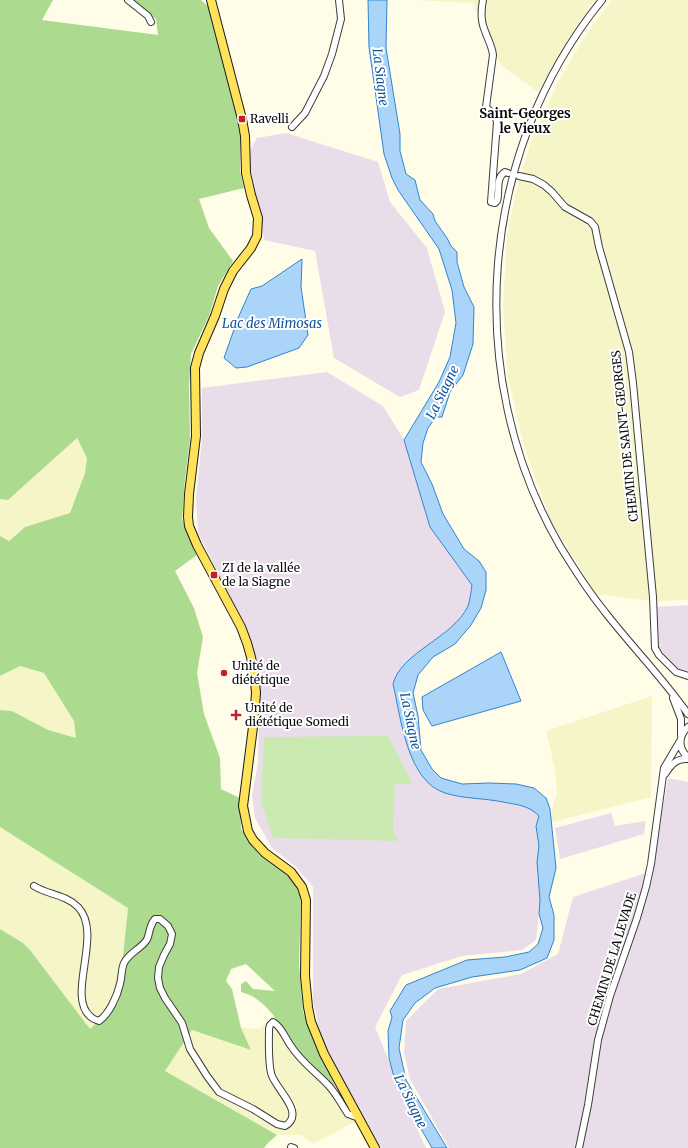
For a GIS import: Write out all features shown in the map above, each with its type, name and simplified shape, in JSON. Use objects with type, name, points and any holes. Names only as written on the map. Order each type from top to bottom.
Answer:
[{"type":"main road","points":[[211,0],[242,119],[245,136],[246,173],[258,218],[257,236],[251,248],[233,271],[224,289],[215,316],[198,353],[195,368],[196,436],[189,494],[188,517],[197,545],[241,627],[251,657],[256,693],[244,793],[243,806],[245,823],[253,840],[265,853],[291,872],[298,880],[304,892],[306,900],[305,976],[311,1022],[324,1054],[375,1148]]},
{"type":"street","points":[[128,0],[148,16],[151,22]]},
{"type":"street","points":[[292,127],[305,113],[324,76],[332,54],[341,19],[339,0]]},
{"type":"street","points":[[483,0],[481,20],[493,55],[486,107],[495,116],[497,122],[491,202],[495,203],[497,201],[499,180],[501,175],[505,172],[508,173]]},
{"type":"street","points":[[602,0],[568,50],[550,80],[537,107],[518,160],[505,212],[498,257],[496,300],[498,347],[505,395],[517,444],[530,482],[546,519],[574,570],[590,592],[668,687],[688,714]]},
{"type":"street","name":"CHEMIN DE SAINT-GEORGES","points":[[519,176],[533,179],[544,185],[565,207],[590,221],[595,227],[599,247],[629,352],[653,597],[655,648],[676,672],[688,676]]},
{"type":"street","points":[[664,776],[673,763],[678,760],[688,758],[683,752],[681,719],[676,703],[668,687]]},
{"type":"street","name":"CHEMIN DE LA LEVADE","points":[[579,1148],[588,1106],[598,1040],[610,996],[646,887],[651,864],[664,768],[688,727]]},
{"type":"street","points":[[34,886],[42,891],[56,894],[68,899],[78,907],[85,918],[87,932],[86,952],[81,993],[82,1003],[90,1017],[99,1021],[104,1018],[120,985],[123,965],[127,958],[147,940],[151,924],[155,919],[160,919],[168,926],[172,934],[170,944],[159,966],[158,978],[160,988],[182,1023],[190,1049],[207,1076],[220,1092],[253,1109],[277,1124],[285,1126],[290,1123],[292,1119],[291,1108],[284,1093],[271,1074],[269,1029],[273,1022],[278,1024],[291,1047],[304,1064],[329,1086],[348,1114],[359,1118]]},
{"type":"shaded area","points":[[286,133],[378,162],[390,202],[427,248],[445,312],[419,390],[400,397],[334,358],[315,251],[264,240],[248,154],[257,138]]},
{"type":"shaded area","points":[[327,372],[383,406],[404,440],[430,527],[472,585],[468,606],[457,622],[420,652],[393,684],[405,735],[416,768],[497,801],[531,808],[549,823],[536,940],[522,950],[462,956],[402,975],[375,1027],[426,1148],[381,1148],[322,1041],[313,1001],[313,887],[296,867],[272,848],[255,818],[252,795],[258,763],[259,697],[256,661],[246,628],[198,533],[196,497],[202,439],[202,388]]},
{"type":"shaded area","points":[[688,605],[688,673],[677,670],[659,648],[656,607]]},
{"type":"shaded area","points":[[668,778],[688,782],[688,1148],[449,1148],[410,1079],[404,1053],[406,1021],[438,989],[521,974],[558,954],[573,897],[652,871]]},
{"type":"shaded area","points":[[611,813],[615,826],[646,821],[644,834],[560,859],[555,828]]},
{"type":"green space","points":[[0,0],[53,0],[42,20],[158,35],[156,19],[133,3],[134,0],[201,0],[209,7],[240,130],[240,171],[244,188],[199,199],[209,228],[233,261],[218,286],[209,316],[191,354],[189,386],[190,440],[182,519],[197,555],[175,571],[194,608],[203,637],[197,673],[204,714],[220,758],[221,789],[240,798],[241,829],[259,855],[289,874],[301,894],[299,964],[303,1012],[335,1087],[302,1055],[267,1008],[260,1001],[241,992],[241,984],[246,981],[253,989],[275,991],[246,964],[231,969],[226,981],[232,989],[241,1028],[251,1050],[192,1030],[165,1071],[277,1135],[264,1148],[0,1148],[0,929],[23,943],[30,950],[90,1029],[118,1003],[128,908],[0,827],[0,710],[12,711],[48,730],[76,738],[74,721],[44,673],[20,666],[0,676],[0,536],[9,541],[25,527],[70,513],[85,473],[87,458],[77,438],[8,500],[0,499]]},
{"type":"green space","points":[[415,0],[595,0],[567,39],[538,92],[501,65],[473,3]]},
{"type":"green space","points":[[612,0],[688,0],[688,600],[650,601],[596,594],[551,521],[525,449],[508,378],[503,308],[507,236],[517,188],[530,145],[557,84],[585,36]]},
{"type":"green space","points":[[77,438],[87,458],[85,473],[70,513],[25,527],[8,541],[0,536],[0,499],[8,500]]},
{"type":"green space","points":[[20,666],[44,673],[74,721],[76,738],[48,730],[12,711],[0,710],[0,676]]},
{"type":"green space","points":[[652,696],[651,797],[549,823],[557,792],[555,768],[546,731]]},
{"type":"green space","points":[[388,736],[413,784],[395,784],[393,830],[398,841],[273,838],[261,801],[264,737]]},
{"type":"green space","points":[[0,827],[128,908],[118,1003],[90,1029],[30,950],[23,943],[0,929]]},
{"type":"green space","points":[[274,1015],[297,1049],[313,1068],[335,1087],[356,1121],[313,1144],[300,1135],[277,1135],[165,1071],[192,1030],[250,1050],[241,1028],[259,1029]]},
{"type":"water","name":"La Siagne","points":[[368,0],[387,0],[386,48],[400,134],[400,151],[406,174],[415,180],[420,200],[433,214],[435,221],[451,246],[457,252],[457,262],[464,287],[474,307],[473,344],[463,375],[450,392],[442,417],[436,417],[428,428],[423,443],[421,462],[432,484],[443,514],[464,549],[479,561],[486,572],[486,590],[481,608],[471,625],[455,644],[433,657],[418,675],[413,693],[418,716],[421,750],[432,769],[441,778],[462,784],[516,784],[534,788],[546,798],[550,809],[556,868],[549,897],[554,915],[554,940],[547,958],[520,970],[472,977],[435,988],[415,1003],[403,1020],[399,1048],[406,1080],[447,1148],[432,1148],[396,1085],[389,1058],[388,1031],[392,1017],[390,1011],[406,985],[467,960],[505,957],[529,952],[538,944],[543,928],[539,914],[540,900],[537,862],[539,846],[536,826],[539,816],[535,812],[522,806],[452,795],[432,786],[422,776],[414,762],[408,747],[399,714],[393,684],[398,673],[416,654],[451,627],[461,617],[468,606],[472,585],[430,527],[404,440],[439,382],[450,357],[456,323],[452,290],[439,249],[398,190],[392,178],[384,154],[369,47]]},
{"type":"water","name":"Lac des Mimosas","points":[[302,259],[301,287],[308,335],[299,348],[247,367],[236,368],[224,358],[238,318],[251,289],[262,286]]},
{"type":"water","points":[[501,652],[521,701],[432,726],[423,710],[422,697]]},
{"type":"place","name":"Ravelli","points":[[242,119]]},
{"type":"place","name":"ZI de la vallée de la Siagne","points":[[214,575]]},
{"type":"place","name":"Unité de diététique","points":[[224,673]]},
{"type":"place","name":"Unité de diététique Somedi","points":[[236,715]]},
{"type":"district","name":"Saint-Georges le Vieux","points":[[525,120]]}]
